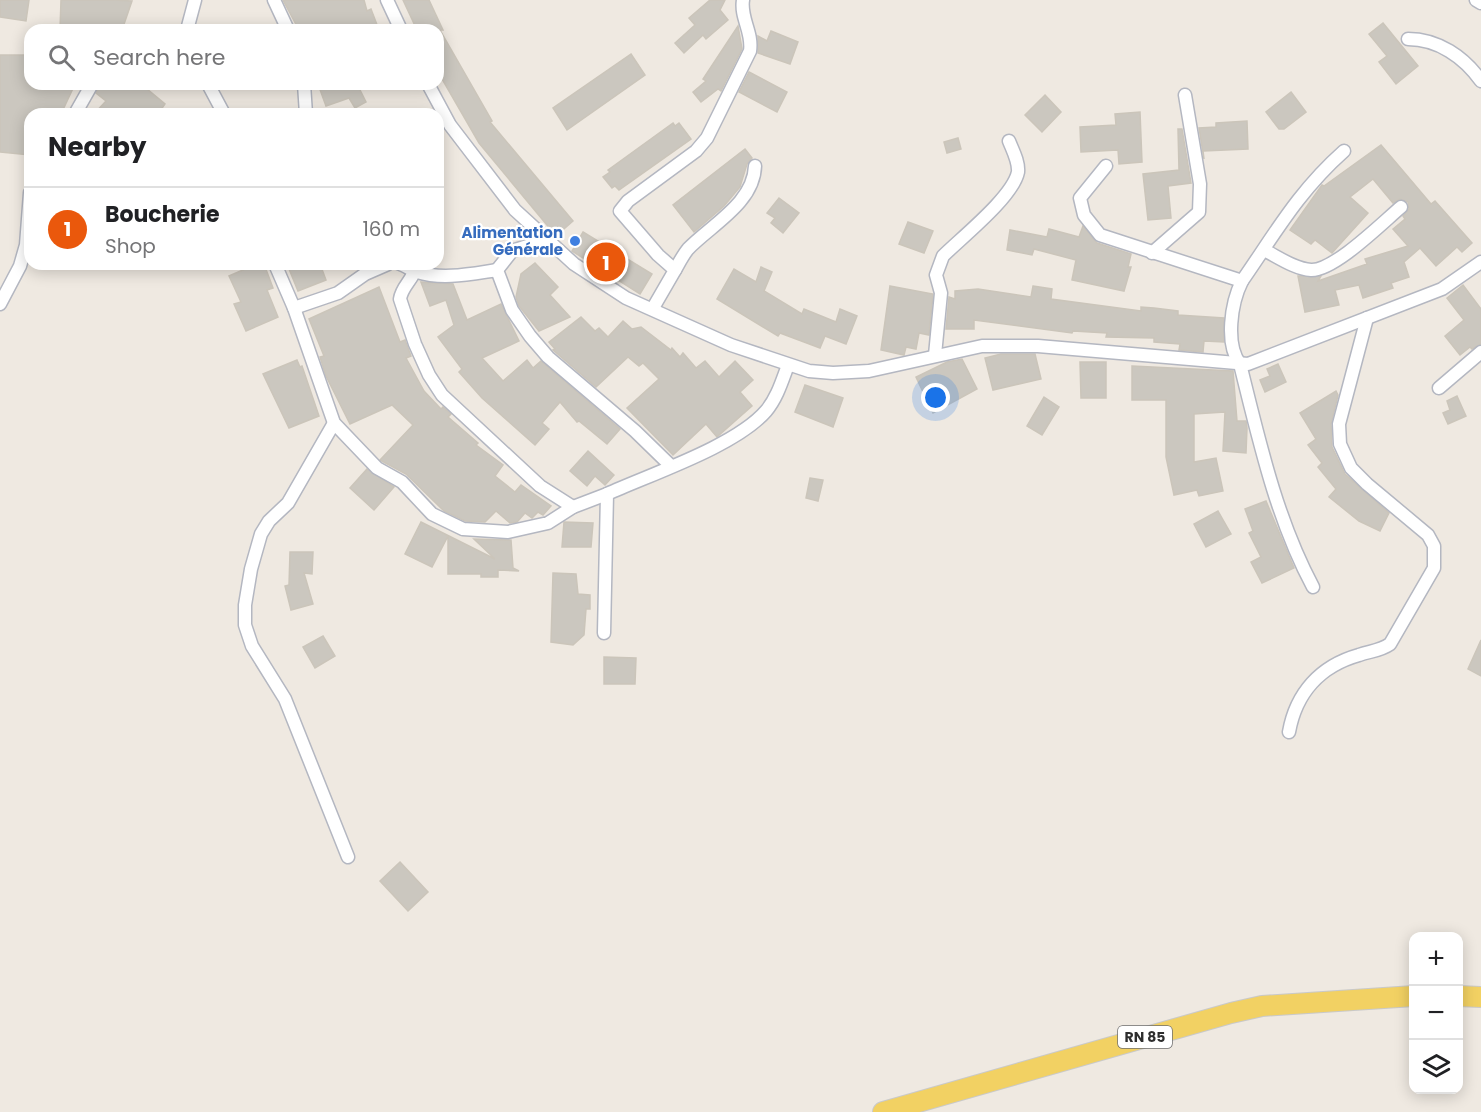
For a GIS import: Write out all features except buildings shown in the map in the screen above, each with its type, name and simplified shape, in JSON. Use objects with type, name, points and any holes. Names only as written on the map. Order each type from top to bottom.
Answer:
[{"type":"main road","name":"RN 85","points":[[882,1112],[1230,1013],[1262,1006],[1409,996]]},
{"type":"main road","points":[[1463,996],[1481,996]]},
{"type":"street","points":[[189,24],[195,0]]},
{"type":"street","points":[[274,0],[285,24]]},
{"type":"street","points":[[387,0],[398,24]]},
{"type":"street","points":[[675,270],[658,255],[620,211],[628,201],[696,151],[707,138],[750,51],[752,42],[742,12],[743,0]]},
{"type":"street","points":[[1476,0],[1481,3]]},
{"type":"street","points":[[1408,39],[1422,39],[1449,50],[1475,72],[1481,81]]},
{"type":"street","points":[[78,108],[89,90]]},
{"type":"street","points":[[211,90],[221,108]]},
{"type":"street","points":[[304,90],[306,108]]},
{"type":"street","points":[[431,90],[441,108]]},
{"type":"street","points":[[1152,253],[1199,212],[1200,184],[1185,95]]},
{"type":"street","points":[[444,114],[478,163],[515,210],[574,264],[626,298],[653,308],[731,345],[788,365],[833,373],[869,371],[982,346],[1038,346],[1248,364],[1442,289],[1481,262]]},
{"type":"street","points":[[935,355],[941,293],[936,275],[937,265],[943,256],[981,221],[1012,185],[1018,166],[1009,141]]},
{"type":"street","points":[[1313,587],[1299,561],[1276,500],[1240,364],[1232,354],[1231,324],[1235,296],[1242,281],[1291,207],[1312,180],[1344,151]]},
{"type":"street","points":[[653,308],[687,250],[711,230],[750,189],[755,166]]},
{"type":"street","points":[[1106,166],[1080,198],[1084,214],[1100,235],[1242,281]]},
{"type":"street","points":[[1264,250],[1303,269],[1322,268],[1356,245],[1401,207]]},
{"type":"street","points":[[427,270],[459,276],[496,270],[512,251],[546,240]]},
{"type":"street","points":[[0,304],[20,266],[24,252]]},
{"type":"street","points":[[278,270],[294,308],[334,423],[377,468],[402,482],[432,514],[463,529],[508,532],[548,523],[573,507],[717,445],[757,420],[776,397],[788,365]]},
{"type":"street","points":[[294,308],[338,293],[374,270]]},
{"type":"street","points":[[415,270],[400,293],[401,307],[429,375],[442,394],[540,486],[573,507]]},
{"type":"street","points":[[496,270],[512,310],[548,357],[671,465]]},
{"type":"street","points":[[1288,732],[1298,699],[1323,671],[1341,661],[1383,649],[1390,644],[1413,609],[1434,568],[1434,546],[1428,535],[1366,484],[1352,468],[1340,444],[1339,424],[1367,318]]},
{"type":"street","points":[[1439,388],[1481,352]]},
{"type":"street","points":[[334,423],[288,503],[269,521],[261,534],[255,548],[247,593],[245,625],[252,646],[285,699],[348,857]]},
{"type":"street","points":[[604,633],[607,494]]},
{"type":"place","name":"Alimentation Générale","points":[[575,241]]},
{"type":"place","name":"Boucherie","points":[[606,262]]}]
